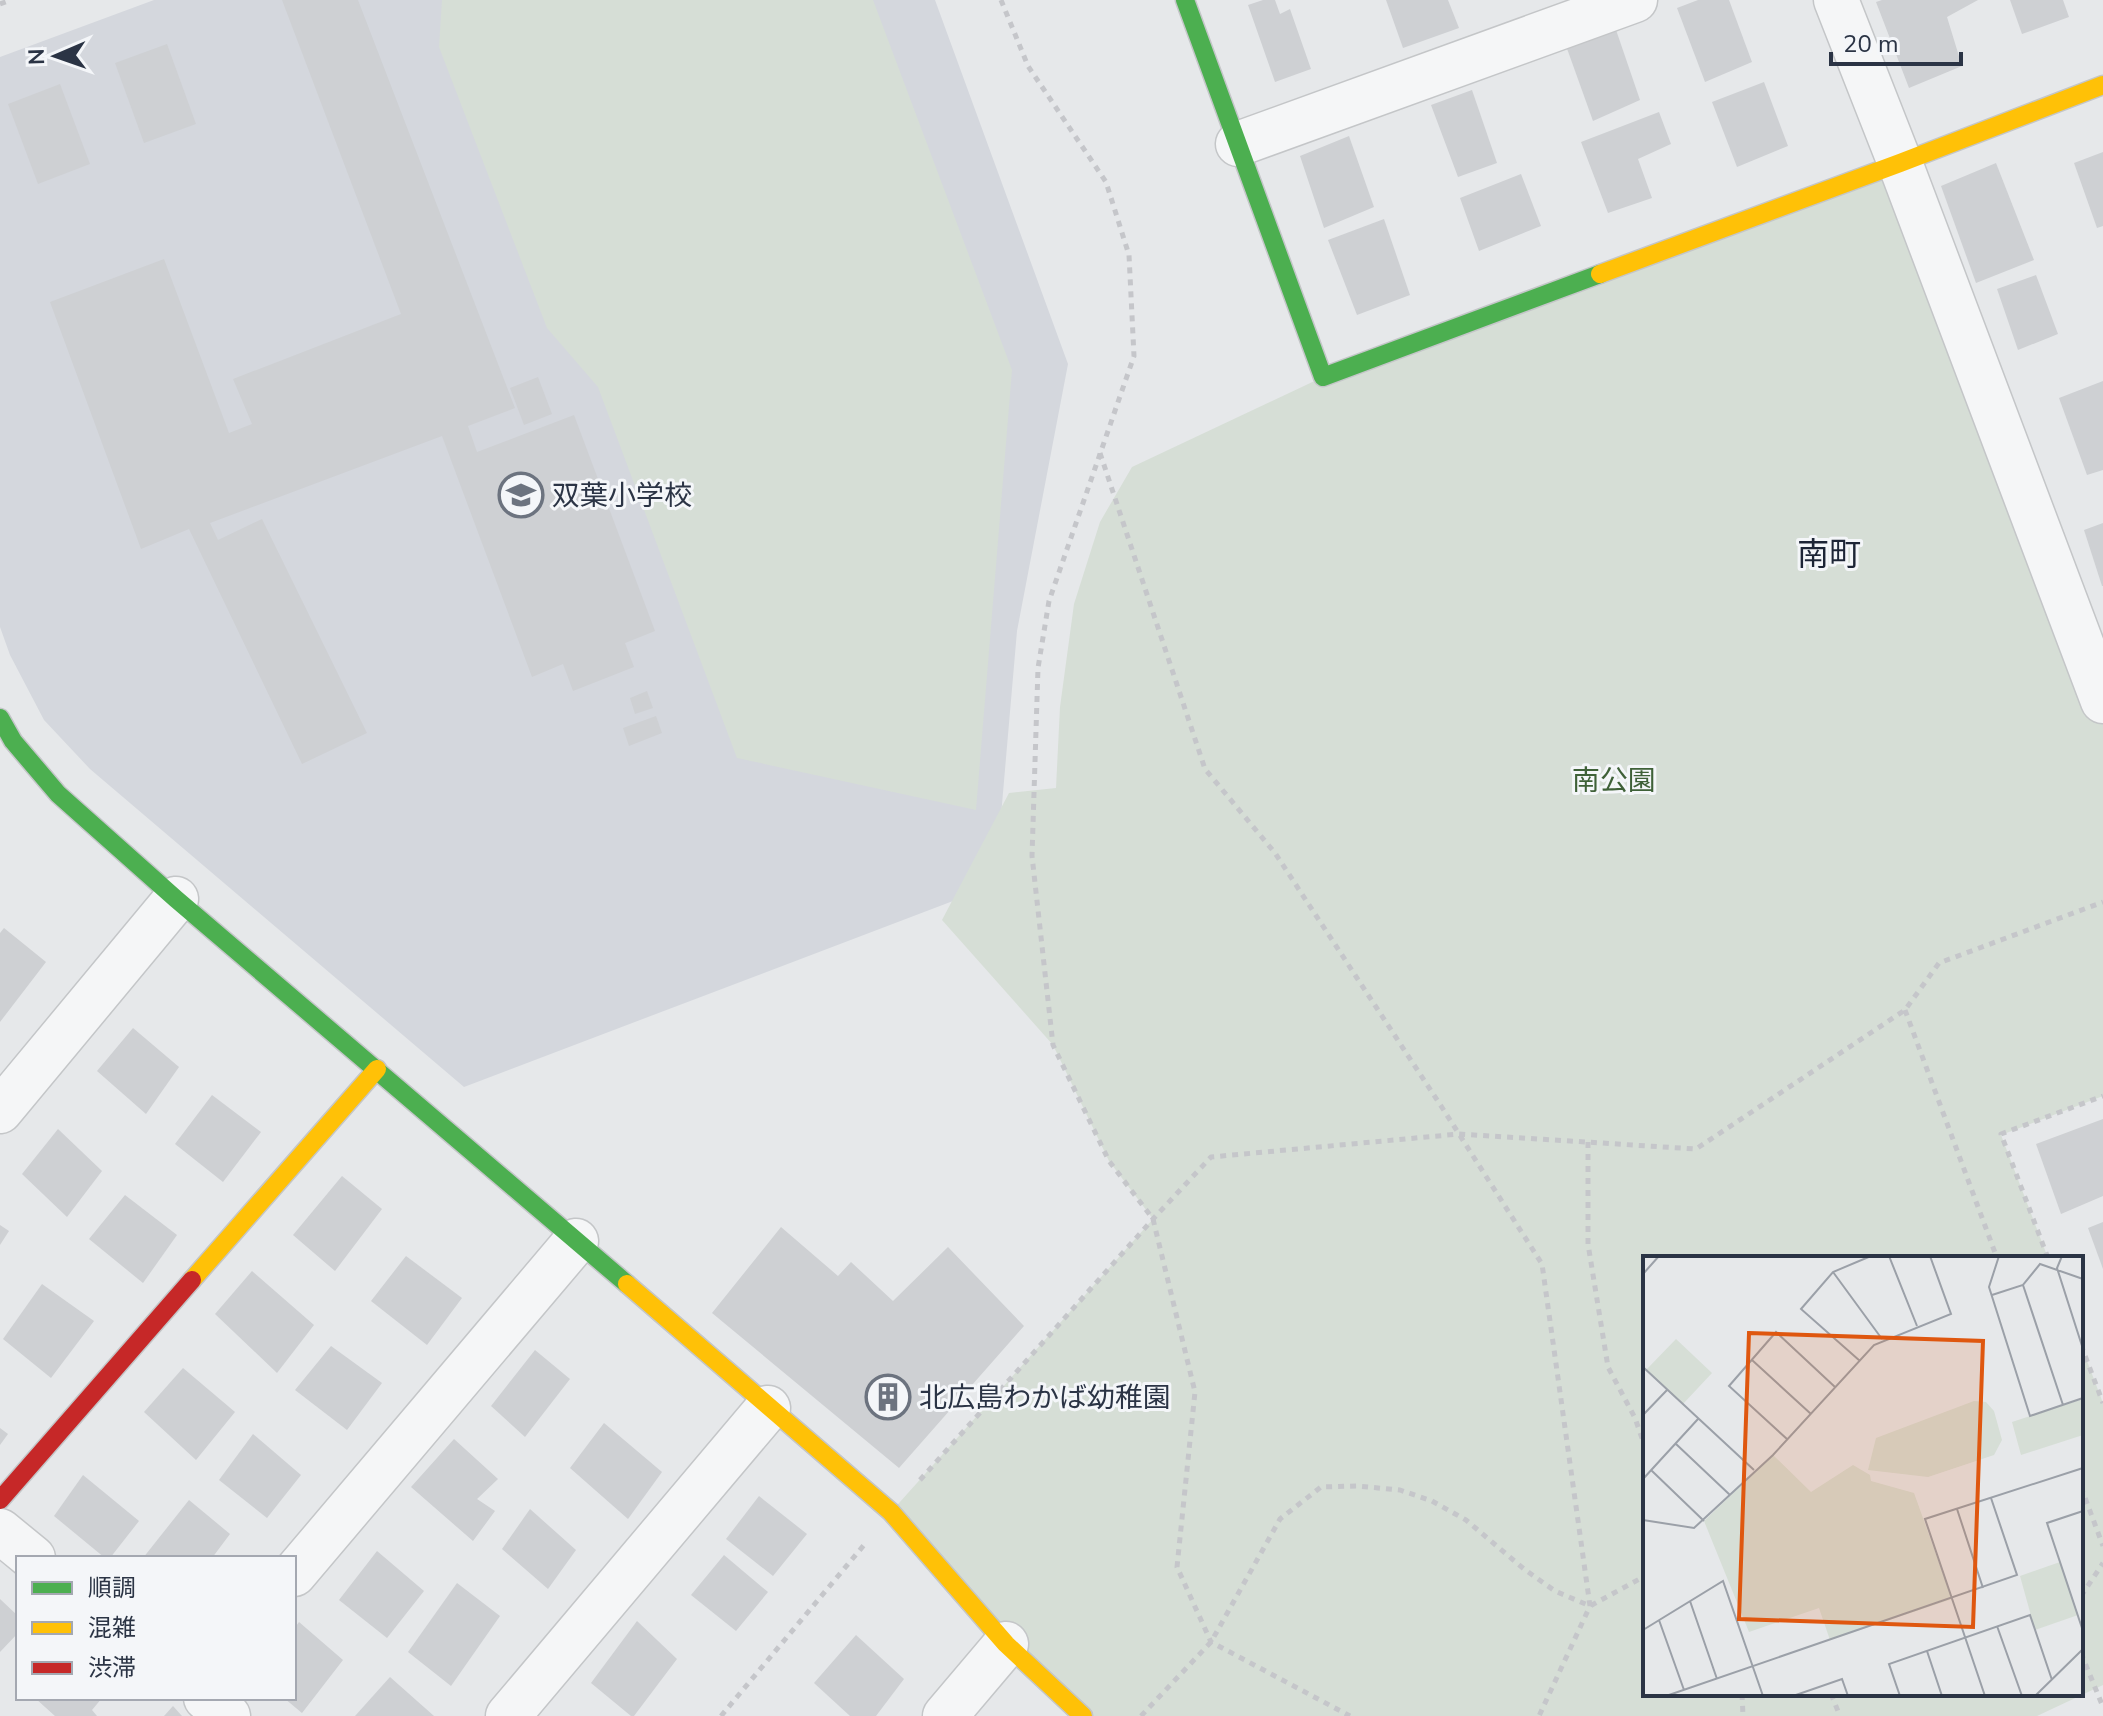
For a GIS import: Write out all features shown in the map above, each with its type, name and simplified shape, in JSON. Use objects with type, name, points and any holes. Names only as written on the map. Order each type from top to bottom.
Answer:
[{"type":"street","points":[[1185,0],[1323,377],[2103,85]]},
{"type":"street","points":[[1238,144],[1635,0]]},
{"type":"street","points":[[1836,0],[2103,701]]},
{"type":"street","points":[[4,737],[58,794],[176,899],[891,1512],[1006,1644],[1083,1716]]},
{"type":"street","points":[[0,1111],[176,899]]},
{"type":"street","points":[[0,1500],[377,1069]]},
{"type":"street","points":[[296,1572],[576,1241]]},
{"type":"street","points":[[508,1716],[768,1408]]},
{"type":"street","points":[[0,1531],[31,1556]]},
{"type":"street","points":[[945,1716],[1006,1644]]},
{"type":"street","points":[[208,1700],[228,1716]]},
{"type":"path","points":[[0,4],[11,0]]},
{"type":"path","points":[[1001,0],[1028,66],[1106,182],[1129,255],[1134,356],[1054,587],[1038,668],[1032,856],[1053,1045],[1109,1161],[1153,1219],[1195,1392],[1177,1567],[1211,1642],[1350,1716]]},
{"type":"path","points":[[1100,452],[1205,769],[1275,853],[1542,1264],[1590,1606],[1539,1716]]},
{"type":"path","points":[[721,1716],[891,1512],[1211,1157],[1459,1134],[1696,1149],[1905,1010],[1939,963],[2103,902]]},
{"type":"path","points":[[1905,1010],[1996,1256]]},
{"type":"path","points":[[2047,1256],[2001,1134],[2103,1096]]},
{"type":"path","points":[[1588,1142],[1588,1244],[1608,1367],[1635,1418],[1643,1441]]},
{"type":"path","points":[[2083,1350],[2103,1403]]},
{"type":"path","points":[[1141,1716],[1211,1642],[1280,1519],[1321,1487],[1400,1490],[1432,1501],[1466,1520],[1555,1591],[1590,1606]]},
{"type":"path","points":[[2083,1492],[2103,1546]]},
{"type":"path","points":[[2083,1593],[2103,1563]]},
{"type":"path","points":[[1590,1606],[1643,1577]]},
{"type":"path","points":[[2083,1658],[2103,1707]]},
{"type":"path","points":[[1742,1696],[1743,1716]]},
{"type":"path","points":[[1832,1696],[1840,1716]]},
{"type":"shaded area","name":"双葉小学校","points":[[154,0],[935,0],[1068,364],[1017,631],[995,885],[464,1087],[90,769],[44,720],[10,655],[0,627],[0,57]]},
{"type":"green space","points":[[442,0],[873,0],[1012,370],[976,810],[737,758],[598,387],[547,328],[439,47]]},
{"type":"green space","name":"南公園","points":[[1900,163],[2103,701],[2103,1096],[2001,1135],[2047,1256],[1643,1256],[1643,1696],[2080,1696],[2037,1716],[1083,1716],[891,1512],[1153,1219],[1109,1161],[1053,1045],[942,920],[1009,793],[1056,788],[1060,707],[1074,604],[1100,522],[1132,467],[1323,377]]},
{"type":"green space","name":"南公園","points":[[2083,1350],[2103,1403],[2103,1685],[2083,1694]]},
{"type":"building","points":[[282,0],[358,0],[515,408],[468,426],[477,452],[574,415],[655,631],[625,643],[634,667],[573,691],[563,664],[532,677],[442,436],[210,523],[218,540],[262,519],[367,733],[302,764],[189,529],[141,549],[50,302],[164,259],[229,433],[252,424],[233,379],[401,314]]},
{"type":"building","points":[[1275,0],[1280,14],[1290,9],[1311,69],[1275,82],[1248,5]]},
{"type":"building","points":[[1386,0],[1448,0],[1459,28],[1403,48]]},
{"type":"building","points":[[1698,0],[1729,0],[1752,62],[1705,82],[1677,8]]},
{"type":"building","points":[[1978,0],[1947,17],[1962,66],[1909,88],[1876,2]]},
{"type":"building","points":[[2010,0],[2063,0],[2069,17],[2022,34]]},
{"type":"building","points":[[1614,24],[1640,100],[1593,121],[1565,43]]},
{"type":"building","points":[[167,44],[196,124],[144,143],[115,63]]},
{"type":"building","points":[[1764,82],[1788,146],[1737,167],[1712,102]]},
{"type":"building","points":[[60,84],[90,164],[38,184],[8,104]]},
{"type":"building","points":[[1472,90],[1497,163],[1458,177],[1431,105]]},
{"type":"building","points":[[1659,112],[1671,144],[1638,159],[1652,198],[1608,213],[1581,142]]},
{"type":"building","points":[[1349,136],[1374,207],[1324,228],[1300,156]]},
{"type":"building","points":[[2103,152],[2103,226],[2097,228],[2074,163]]},
{"type":"building","points":[[1996,163],[2034,260],[1976,283],[1941,186]]},
{"type":"building","points":[[1521,174],[1541,226],[1479,251],[1460,198]]},
{"type":"building","points":[[1384,219],[1410,295],[1357,315],[1328,240]]},
{"type":"building","points":[[2036,275],[2058,334],[2018,350],[1997,289]]},
{"type":"building","points":[[538,377],[552,414],[524,425],[510,388]]},
{"type":"building","points":[[2103,381],[2103,470],[2087,475],[2059,398]]},
{"type":"building","points":[[2103,523],[2103,586],[2102,586],[2084,530]]},
{"type":"building","points":[[647,691],[653,708],[635,714],[630,698]]},
{"type":"building","points":[[656,716],[662,733],[629,746],[623,728]]},
{"type":"building","points":[[4,928],[46,962],[0,1022],[0,933]]},
{"type":"building","points":[[133,1028],[179,1067],[146,1114],[97,1071]]},
{"type":"building","points":[[212,1095],[261,1132],[223,1182],[175,1144]]},
{"type":"building","points":[[2103,1119],[2103,1196],[2061,1214],[2036,1144]]},
{"type":"building","points":[[58,1129],[102,1171],[67,1217],[22,1174]]},
{"type":"building","points":[[342,1176],[382,1209],[335,1271],[293,1235]]},
{"type":"building","points":[[125,1195],[177,1235],[143,1283],[89,1239]]},
{"type":"building","points":[[2103,1222],[2103,1269],[2088,1228]]},
{"type":"building","points":[[0,1225],[9,1231],[0,1245]]},
{"type":"building","name":"北広島わかば幼稚園","points":[[781,1227],[838,1276],[851,1262],[893,1301],[948,1247],[1024,1326],[899,1468],[712,1313]]},
{"type":"building","points":[[406,1256],[462,1298],[427,1345],[371,1301]]},
{"type":"building","points":[[252,1271],[314,1325],[277,1373],[215,1314]]},
{"type":"building","points":[[42,1284],[94,1321],[51,1378],[3,1339]]},
{"type":"building","points":[[331,1346],[382,1383],[347,1430],[295,1390]]},
{"type":"building","points":[[535,1350],[570,1379],[525,1437],[491,1406]]},
{"type":"building","points":[[183,1368],[235,1412],[196,1460],[144,1412]]},
{"type":"building","points":[[604,1423],[662,1472],[628,1519],[570,1468]]},
{"type":"building","points":[[0,1428],[8,1434],[0,1445]]},
{"type":"building","points":[[253,1434],[301,1475],[267,1518],[219,1480]]},
{"type":"building","points":[[454,1439],[498,1479],[477,1499],[495,1511],[473,1541],[411,1487]]},
{"type":"building","points":[[83,1475],[139,1521],[112,1556],[103,1556],[54,1516]]},
{"type":"building","points":[[759,1496],[807,1534],[773,1576],[726,1539]]},
{"type":"building","points":[[189,1500],[230,1534],[214,1556],[145,1556]]},
{"type":"building","points":[[530,1509],[576,1550],[548,1589],[502,1549]]},
{"type":"building","points":[[377,1551],[424,1591],[387,1638],[339,1600]]},
{"type":"building","points":[[724,1555],[768,1592],[736,1631],[691,1595]]},
{"type":"building","points":[[457,1583],[500,1616],[451,1686],[408,1652]]},
{"type":"building","points":[[0,1599],[16,1614],[16,1635],[0,1652]]},
{"type":"building","points":[[637,1621],[677,1659],[631,1716],[591,1683]]},
{"type":"building","points":[[299,1622],[343,1660],[302,1713],[286,1700],[296,1700],[296,1626]]},
{"type":"building","points":[[856,1635],[904,1679],[876,1716],[850,1716],[814,1683]]},
{"type":"building","points":[[390,1677],[434,1716],[355,1716]]},
{"type":"building","points":[[37,1700],[100,1700],[92,1710],[97,1716],[55,1716]]},
{"type":"building","points":[[173,1706],[182,1716],[164,1716]]},
{"type":"traffic: fast","points":[[1185,0],[1323,377],[1600,274]]},
{"type":"traffic: fast","points":[[0,718],[13,741],[58,794],[176,899],[627,1284]]},
{"type":"traffic: slow","points":[[1600,274],[2103,85]]},
{"type":"traffic: slow","points":[[192,1280],[377,1069]]},
{"type":"traffic: slow","points":[[627,1284],[891,1512],[1006,1644],[1083,1716]]},
{"type":"traffic: jam","points":[[0,1500],[192,1280]]},
{"type":"place","name":"双葉小学校","points":[[521,495]]},
{"type":"place","name":"北広島わかば幼稚園","points":[[888,1397]]},
{"type":"district","name":"南町","points":[[1829,554]]}]
